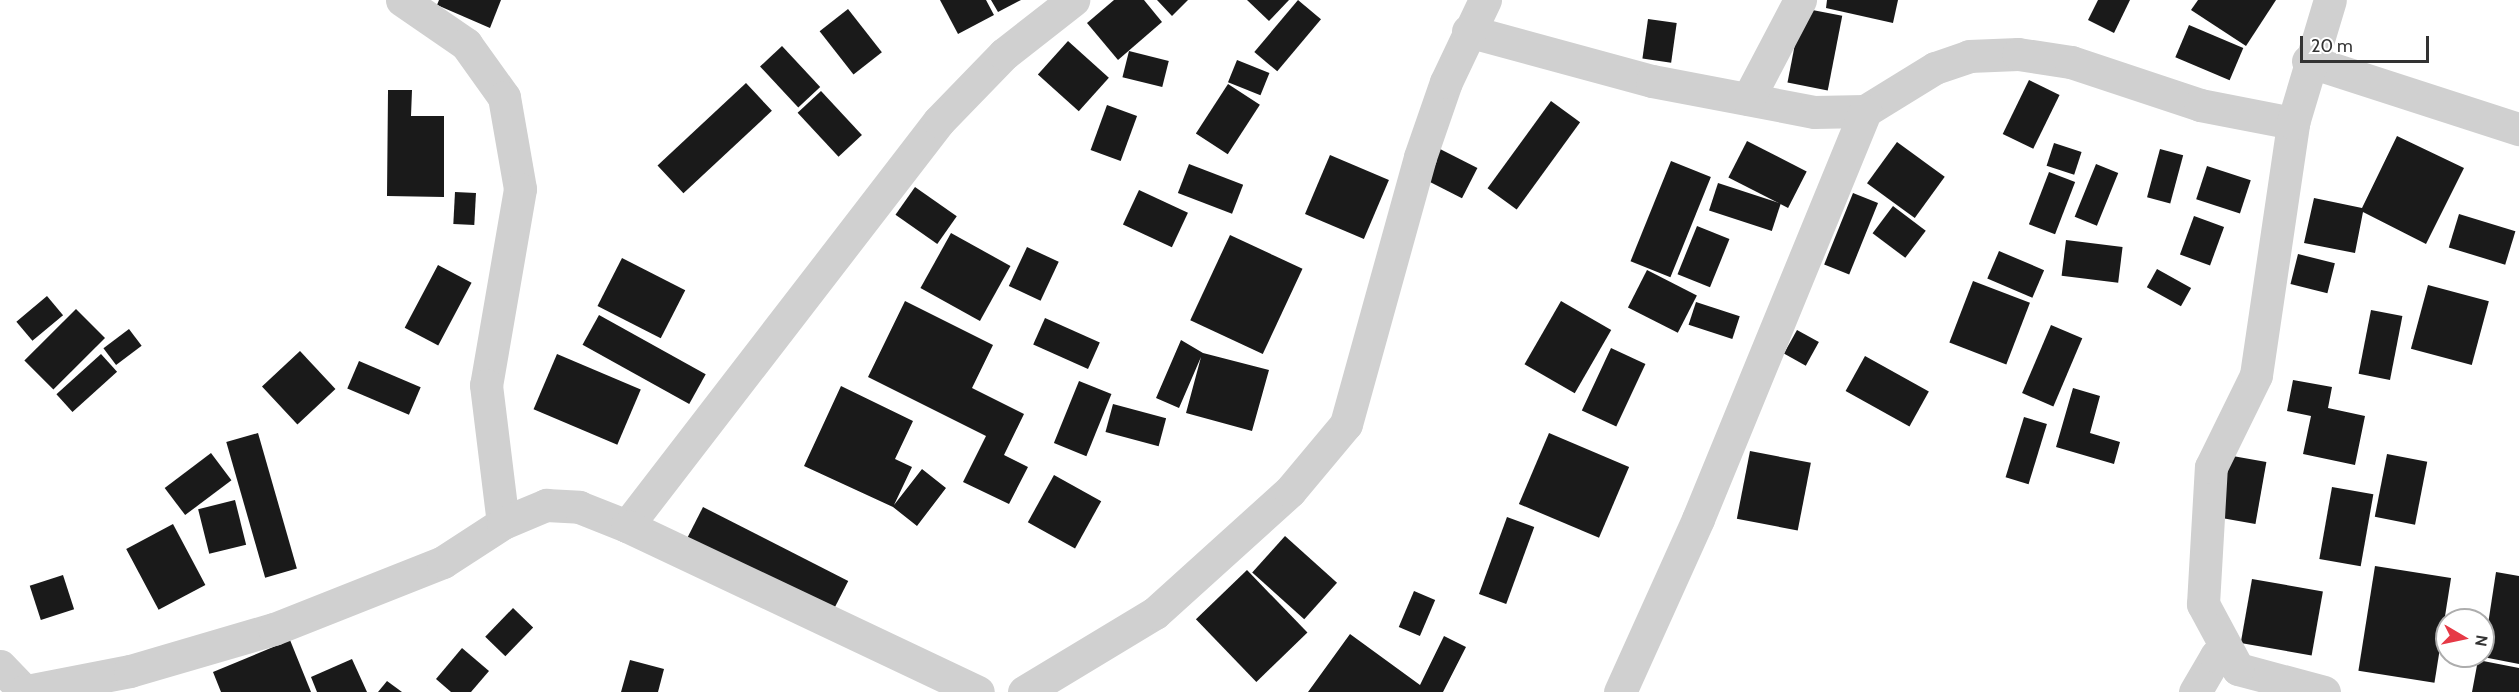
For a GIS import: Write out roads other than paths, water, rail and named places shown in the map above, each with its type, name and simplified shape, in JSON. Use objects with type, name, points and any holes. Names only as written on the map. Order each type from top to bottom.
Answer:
[{"type":"street","points":[[402,0],[466,44],[504,97],[520,189],[486,385],[503,523]]},
{"type":"street","points":[[627,526],[939,121],[1004,54],[1073,0]]},
{"type":"street","points":[[1024,692],[1155,613],[1290,491],[1346,424],[1420,157],[1468,31],[1485,0]]},
{"type":"street","points":[[1748,99],[1800,0]]},
{"type":"street","points":[[2324,692],[2253,677],[2229,658],[2204,604],[2211,466],[2256,375],[2293,123],[2308,61],[2330,0]]},
{"type":"street","points":[[1468,31],[1652,81],[1814,112],[1865,111],[1935,68],[1969,56],[2018,54],[2071,62],[2200,105],[2293,123]]},
{"type":"street","points":[[2308,61],[2519,129]]},
{"type":"street","points":[[1620,692],[1698,519],[1865,111]]},
{"type":"street","points":[[0,666],[23,692],[130,671],[274,629],[443,562],[503,523],[546,505],[579,507],[627,526],[978,692]]},
{"type":"street","points":[[2195,692],[2216,656],[2229,658]]}]
